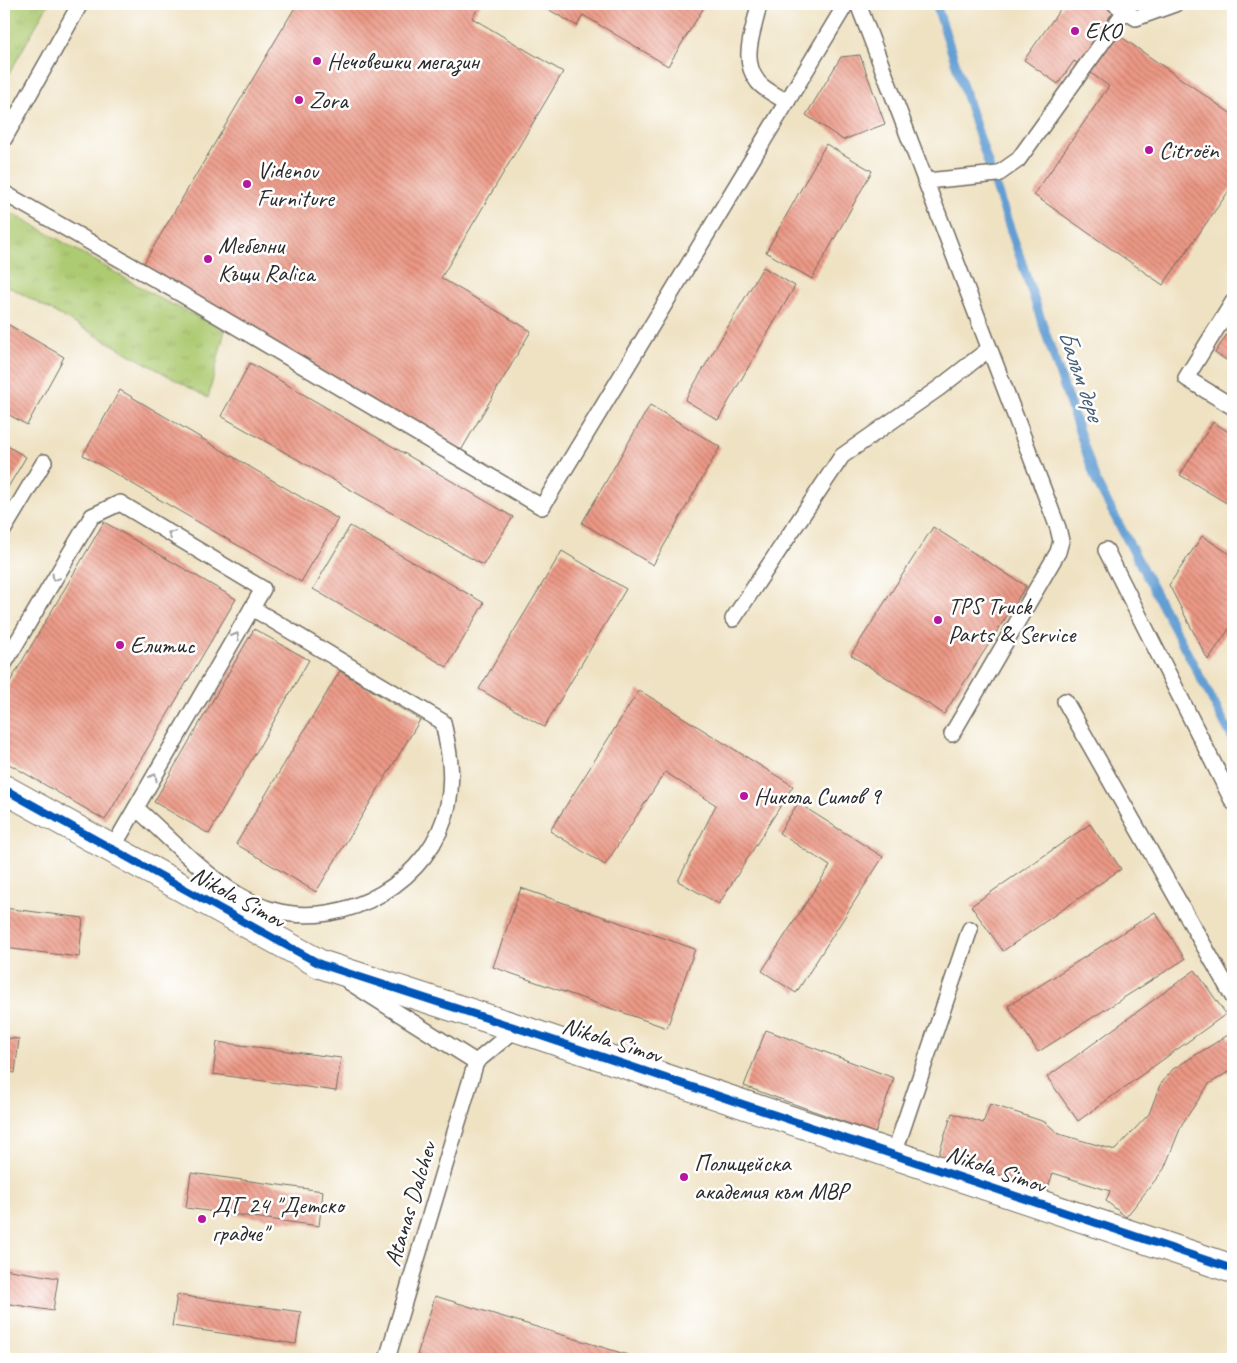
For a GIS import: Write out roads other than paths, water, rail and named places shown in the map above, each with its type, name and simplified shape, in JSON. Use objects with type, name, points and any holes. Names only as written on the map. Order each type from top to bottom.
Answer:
[{"type":"street","name":"Nikola Simov","points":[[4,789],[320,964],[517,1028],[1233,1269]]},
{"type":"lane","points":[[4,139],[80,4]]},
{"type":"lane","points":[[759,4],[749,40],[749,65],[758,83],[787,102]]},
{"type":"lane","points":[[4,193],[182,294],[542,507],[846,4]]},
{"type":"lane","points":[[858,4],[1061,540],[1058,552],[952,734]]},
{"type":"lane","points":[[926,181],[998,174],[1018,160],[1120,7],[1136,18],[1176,4]]},
{"type":"lane","points":[[1233,302],[1186,378],[1233,407]]},
{"type":"lane","points":[[732,620],[842,456],[939,388],[989,349]]},
{"type":"lane","points":[[4,529],[44,462]]},
{"type":"lane","points":[[4,664],[92,516],[120,503],[264,589],[112,849]]},
{"type":"lane","points":[[1106,550],[1233,802]]},
{"type":"lane","points":[[136,808],[233,894],[272,910],[311,915],[350,909],[381,895],[408,875],[433,843],[448,806],[451,758],[443,722],[252,608]]},
{"type":"lane","points":[[1065,701],[1233,997]]},
{"type":"lane","points":[[894,1154],[970,928]]},
{"type":"lane","points":[[320,964],[476,1062],[517,1028]]},
{"type":"lane","name":"Atanas Dalchev","points":[[387,1359],[476,1062]]},
{"type":"waterway","name":"Балъм дере","points":[[936,4],[1096,481],[1233,739]]},
{"type":"place","name":"EKO","points":[[1075,31]]},
{"type":"place","name":"Нечовешки мегазин","points":[[317,61]]},
{"type":"place","name":"Zora","points":[[299,100]]},
{"type":"place","name":"Citroën","points":[[1149,150]]},
{"type":"place","name":"Videnov Furniture","points":[[247,184]]},
{"type":"place","name":"Мебелни Къщи Ralica","points":[[208,259]]},
{"type":"place","name":"TPS Truck Parts & Service","points":[[938,620]]},
{"type":"place","name":"Елитис","points":[[120,645]]},
{"type":"place","name":"Никола Симов 9","points":[[744,796]]},
{"type":"place","name":"Полицейска академия към МВР","points":[[684,1177]]},
{"type":"place","name":"ДГ 24 \"Детско градче\"","points":[[202,1219]]}]
